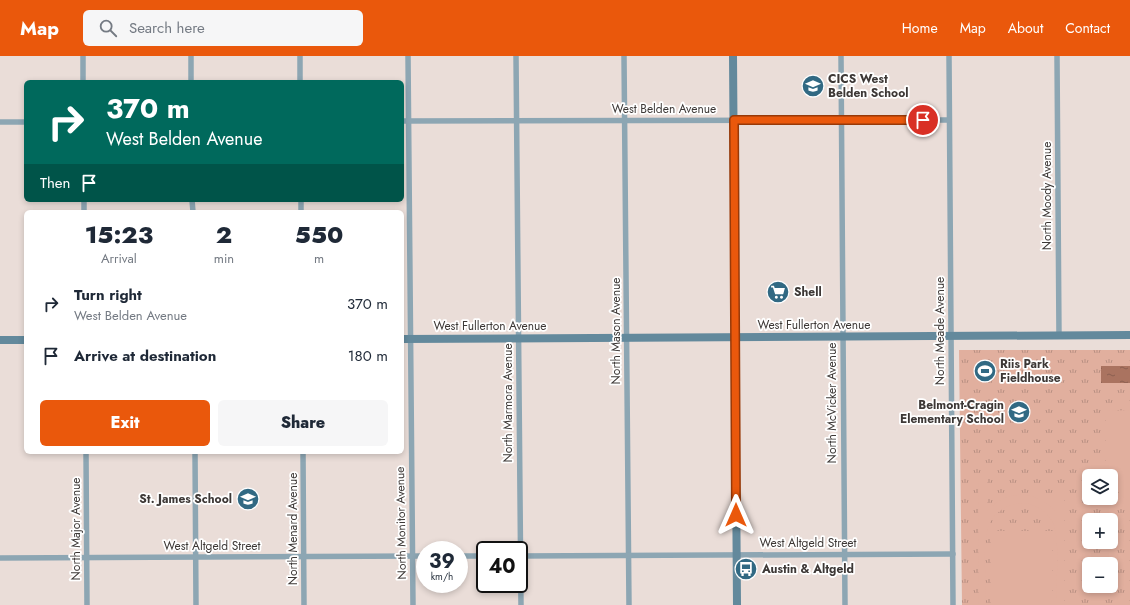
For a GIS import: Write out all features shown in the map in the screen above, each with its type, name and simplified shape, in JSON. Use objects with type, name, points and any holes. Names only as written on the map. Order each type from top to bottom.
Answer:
[{"type":"main road","points":[[733,56],[737,605]]},
{"type":"main road","name":"West Fullerton Avenue","points":[[406,339],[1130,335]]},
{"type":"main road","points":[[0,340],[24,340]]},
{"type":"street","points":[[83,56],[83,80]]},
{"type":"street","points":[[191,56],[191,80]]},
{"type":"street","points":[[300,56],[300,80]]},
{"type":"street","name":"North Monitor Avenue","points":[[408,56],[405,121],[406,339],[413,605]]},
{"type":"street","name":"North Marmora Avenue","points":[[516,56],[520,541]]},
{"type":"street","name":"North Mason Avenue","points":[[624,56],[629,605]]},
{"type":"street","name":"North McVicker Avenue","points":[[841,56],[845,605]]},
{"type":"street","name":"North Meade Avenue","points":[[949,56],[953,605]]},
{"type":"street","name":"North Moody Avenue","points":[[1057,56],[1059,336]]},
{"type":"street","name":"West Belden Avenue","points":[[405,121],[949,120]]},
{"type":"street","points":[[0,122],[24,122]]},
{"type":"street","name":"North Major Avenue","points":[[86,454],[87,605]]},
{"type":"street","points":[[195,454],[196,605]]},
{"type":"street","name":"North Menard Avenue","points":[[303,454],[304,605]]},
{"type":"street","name":"West Altgeld Street","points":[[528,556],[953,554]]},
{"type":"street","name":"West Altgeld Street","points":[[0,558],[416,556]]},
{"type":"street","name":"North Marmora Avenue","points":[[520,593],[520,605]]},
{"type":"green space","points":[[959,350],[1130,350],[1130,605],[962,605]]},
{"type":"green space","points":[[1130,410],[1130,502],[1118,491],[1118,469],[1106,469],[1106,411]]},
{"type":"green space","points":[[978,480],[987,480],[987,511],[1003,499],[1021,495],[1039,499],[1055,511],[1055,492],[1064,492],[1064,605],[1056,605],[1057,543],[1054,525],[1050,518],[1041,509],[1033,505],[1022,503],[1002,509],[997,513],[989,525],[985,548],[986,605],[979,605]]},
{"type":"green space","points":[[991,531],[1052,531],[1052,605],[991,605]]},
{"type":"water","points":[[1101,366],[1130,366],[1130,383],[1101,383]]},
{"type":"place","name":"CICS West Belden School","points":[[813,86]]},
{"type":"place","name":"Shell","points":[[778,292]]},
{"type":"place","name":"Riis Park Fieldhouse","points":[[985,371]]},
{"type":"place","name":"Belmont-Cragin Elementary School","points":[[1019,412]]},
{"type":"place","name":"St. James School","points":[[248,499]]},
{"type":"place","name":"Austin & Altgeld","points":[[746,569]]},
{"type":"route","points":[[736,515],[734,120],[923,120]]}]
